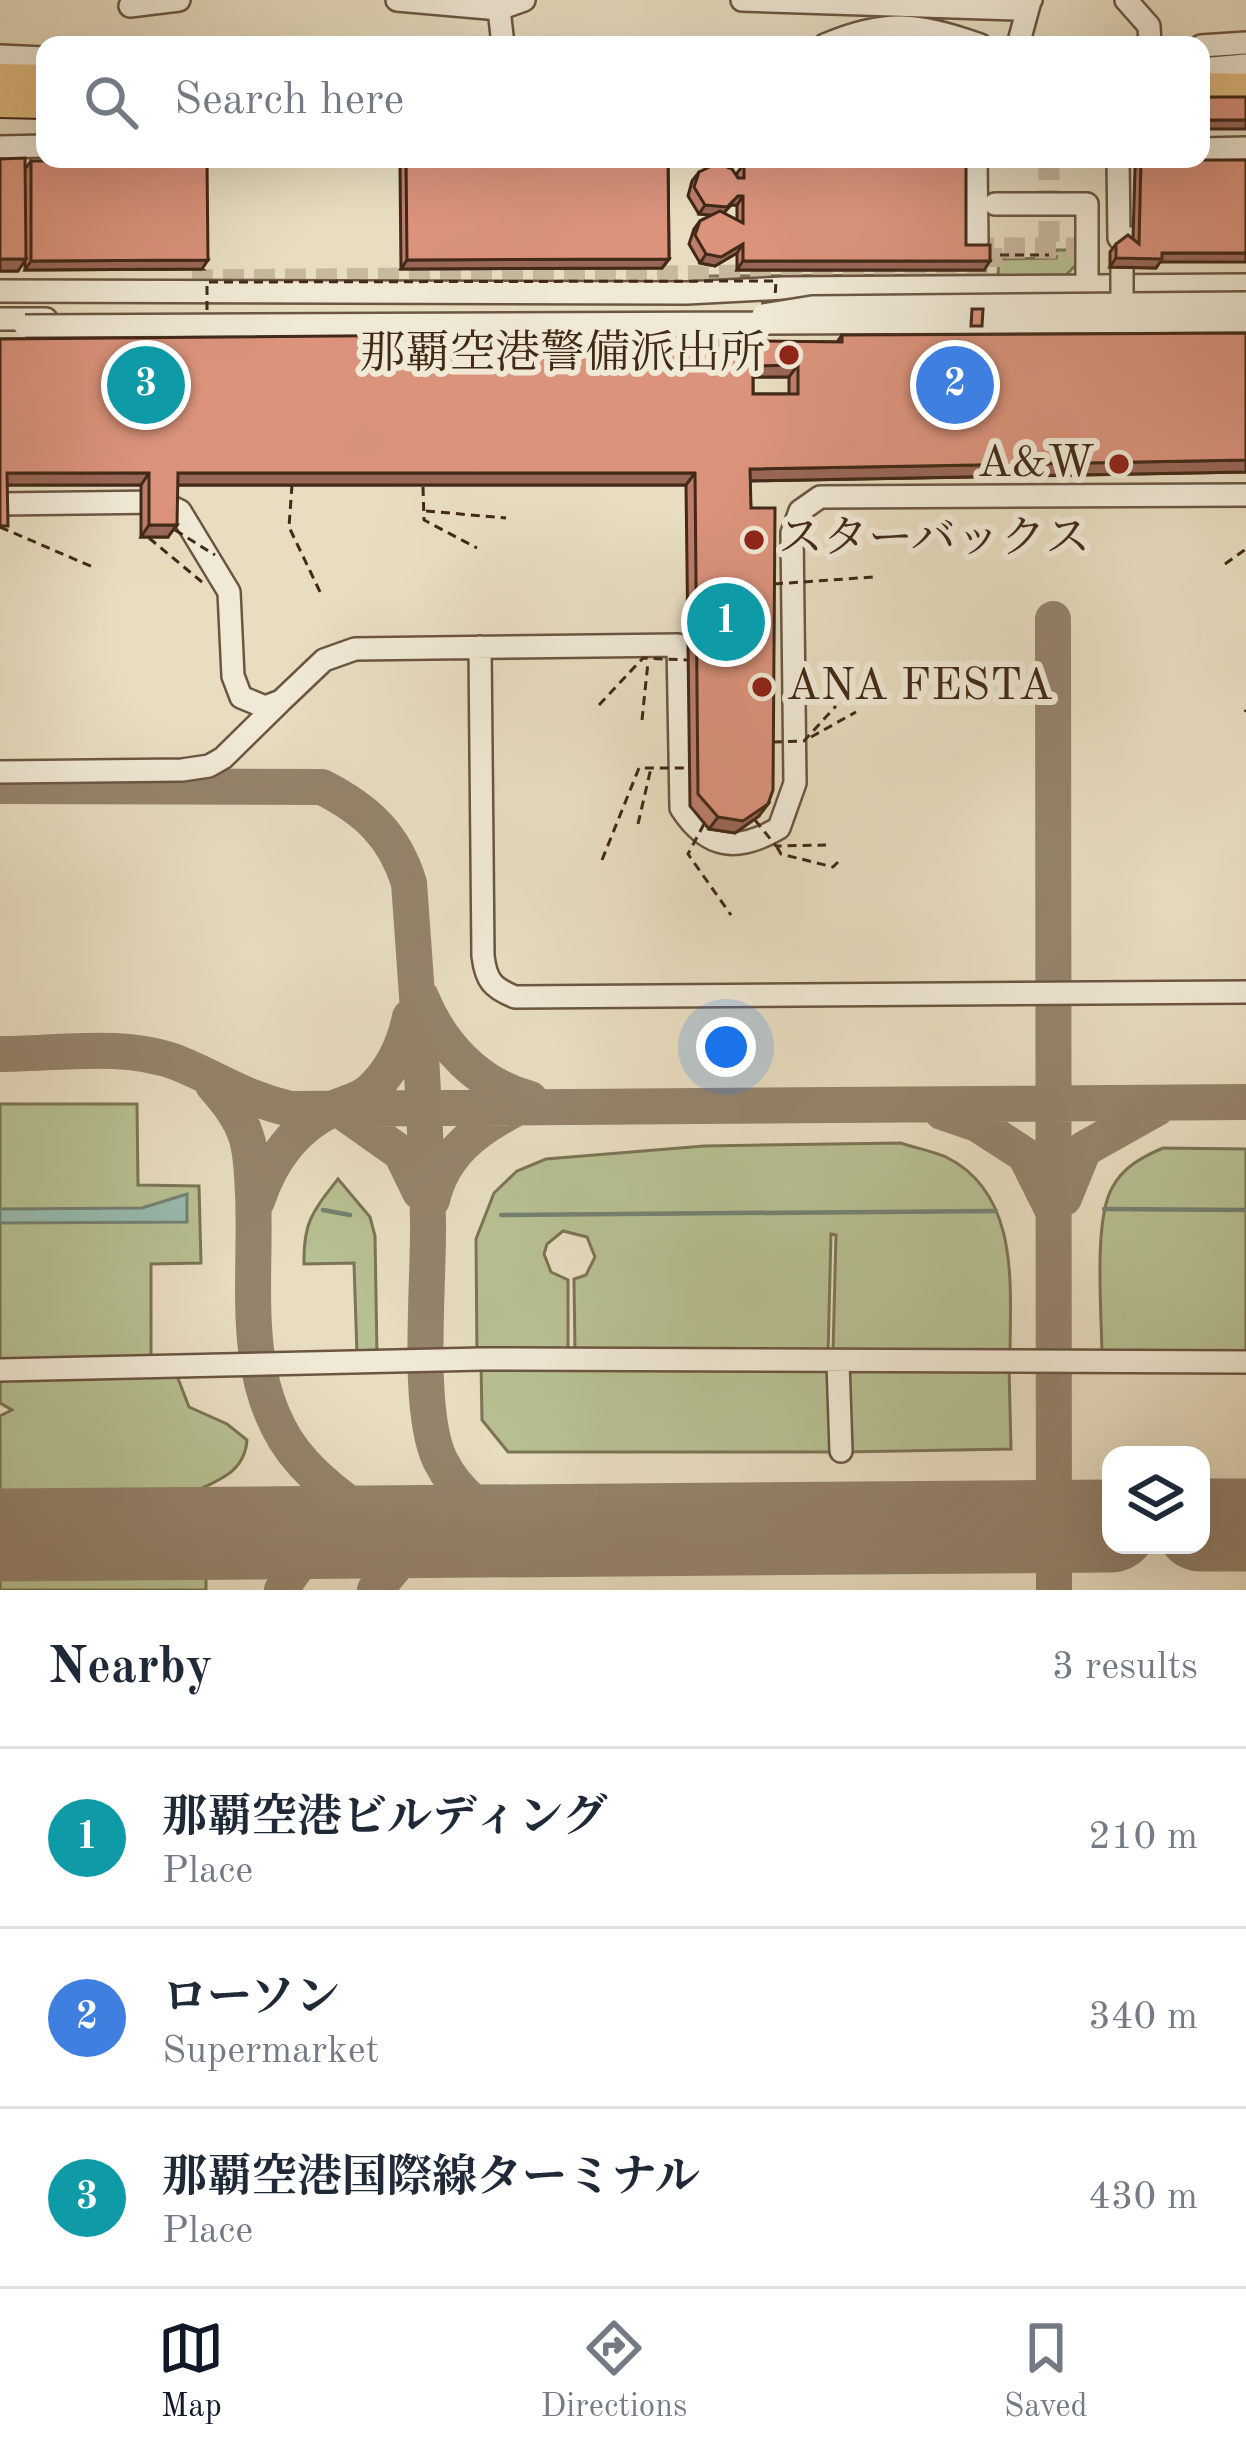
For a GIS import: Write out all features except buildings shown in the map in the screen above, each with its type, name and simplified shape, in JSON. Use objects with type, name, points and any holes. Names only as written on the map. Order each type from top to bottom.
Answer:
[{"type":"highway","points":[[0,79],[36,80]]},
{"type":"highway","points":[[1210,88],[1246,89]]},
{"type":"highway","points":[[0,102],[36,103]]},
{"type":"highway","points":[[1210,111],[1246,112]]},
{"type":"street","points":[[130,6],[179,0]]},
{"type":"street","points":[[397,0],[499,9],[524,0]]},
{"type":"street","points":[[742,0],[1015,9],[1030,1]]},
{"type":"street","points":[[1124,0],[1149,26],[1150,36]]},
{"type":"street","points":[[1020,36],[1030,1]]},
{"type":"street","points":[[499,9],[501,36]]},
{"type":"street","points":[[849,36],[893,25],[952,36]]},
{"type":"street","points":[[1210,45],[1246,43]]},
{"type":"street","points":[[0,56],[36,58]]},
{"type":"street","points":[[1210,68],[1246,65]]},
{"type":"street","points":[[0,147],[36,146]]},
{"type":"street","points":[[1210,149],[1246,148]]},
{"type":"street","points":[[0,165],[36,165]]},
{"type":"street","points":[[960,190],[969,189],[972,168]]},
{"type":"street","points":[[970,255],[977,242],[973,168]]},
{"type":"street","points":[[1121,168],[1118,238],[1133,238]]},
{"type":"street","points":[[1122,168],[1124,200],[1135,200]]},
{"type":"street","points":[[995,204],[1087,204],[1087,286]]},
{"type":"street","points":[[1122,268],[1122,345]]},
{"type":"street","points":[[0,291],[687,293],[784,288],[1246,285]]},
{"type":"street","points":[[703,326],[812,307],[1246,303]]},
{"type":"street","points":[[0,321],[610,316],[672,331],[736,332],[1246,323]]},
{"type":"street","points":[[0,321],[25,326],[1246,323]]},
{"type":"street","points":[[0,772],[209,766],[324,660],[355,649],[683,643],[681,808],[692,826],[738,846],[779,828],[795,782],[782,624],[793,532],[800,512],[820,497],[1246,494]]},
{"type":"street","points":[[0,504],[171,505],[180,511],[230,592],[235,686],[253,705],[265,707],[281,701]]},
{"type":"street","points":[[480,647],[483,956],[486,977],[496,990],[515,998],[1246,992]]},
{"type":"street","points":[[0,1370],[482,1360],[1246,1362]]},
{"type":"street","points":[[838,1363],[841,1451]]},
{"type":"path","points":[[1000,255],[1049,255]]},
{"type":"path","points":[[513,269],[513,280]]},
{"type":"path","points":[[206,328],[207,282],[776,280],[775,299]]},
{"type":"path","points":[[292,484],[289,526],[322,596]]},
{"type":"path","points":[[423,487],[424,520],[477,548]]},
{"type":"path","points":[[424,511],[506,518]]},
{"type":"path","points":[[169,526],[215,555]]},
{"type":"path","points":[[0,527],[95,568]]},
{"type":"path","points":[[148,537],[203,583]]},
{"type":"path","points":[[1225,564],[1246,549]]},
{"type":"path","points":[[766,584],[873,578]]},
{"type":"path","points":[[599,705],[643,658],[683,643]]},
{"type":"path","points":[[641,720],[649,658]]},
{"type":"path","points":[[804,741],[836,706]]},
{"type":"path","points":[[765,742],[804,741],[856,712]]},
{"type":"path","points":[[602,860],[639,768],[688,768]]},
{"type":"path","points":[[638,824],[651,768]]},
{"type":"path","points":[[755,820],[781,854],[833,867],[838,862]]},
{"type":"path","points":[[704,824],[688,854],[731,914]]},
{"type":"path","points":[[776,846],[826,845]]},
{"type":"green space","points":[[1057,250],[1076,250],[1076,265],[1065,276],[1051,279],[708,281],[708,276],[998,275],[999,259],[1056,258]]},
{"type":"green space","points":[[0,1104],[137,1104],[138,1185],[199,1186],[201,1263],[151,1264],[151,1365],[0,1365]]},
{"type":"green space","points":[[901,1143],[946,1157],[970,1173],[988,1194],[999,1218],[1010,1273],[1010,1357],[833,1353],[836,1235],[831,1234],[828,1355],[575,1352],[574,1279],[586,1275],[595,1257],[587,1237],[563,1231],[547,1244],[544,1254],[551,1272],[568,1280],[568,1352],[477,1355],[476,1239],[494,1193],[517,1171],[546,1159],[704,1146]]},
{"type":"green space","points":[[1163,1148],[1246,1149],[1246,1355],[1102,1358],[1100,1246],[1106,1203],[1127,1168]]},
{"type":"green space","points":[[338,1179],[370,1217],[375,1236],[377,1355],[357,1355],[354,1263],[304,1264],[311,1218]]},
{"type":"green space","points":[[481,1363],[832,1368],[836,1452],[508,1452],[482,1420]]},
{"type":"green space","points":[[847,1366],[1009,1367],[1011,1449],[844,1452]]},
{"type":"green space","points":[[0,1376],[177,1376],[189,1407],[227,1424],[247,1440],[245,1450],[232,1471],[200,1489],[0,1491],[0,1416],[12,1410],[0,1403]]},
{"type":"green space","points":[[206,1576],[206,1590],[0,1590],[0,1578]]},
{"type":"water","points":[[187,1194],[187,1222],[0,1223],[0,1209],[142,1208]]},
{"type":"waterway","points":[[1104,1209],[1246,1210]]},
{"type":"waterway","points":[[323,1210],[350,1215]]},
{"type":"waterway","points":[[501,1215],[996,1211]]},
{"type":"taxiway","points":[[1053,619],[1054,1590]]},
{"type":"taxiway","points":[[0,786],[322,787],[365,815],[387,838],[409,883],[425,1138],[425,1346],[433,1438],[447,1473],[464,1494],[522,1530]]},
{"type":"taxiway","points":[[421,997],[439,1032],[464,1061],[494,1084],[530,1099]]},
{"type":"taxiway","points":[[257,1201],[269,1172],[296,1135],[321,1116],[365,1095],[384,1076],[410,1017]]},
{"type":"taxiway","points":[[0,1054],[113,1051],[157,1057],[290,1109],[1246,1102]]},
{"type":"taxiway","points":[[213,1085],[237,1117],[250,1153],[256,1351],[271,1411],[306,1466],[388,1531]]},
{"type":"taxiway","points":[[336,1107],[401,1153],[420,1192]]},
{"type":"taxiway","points":[[432,1200],[444,1169],[463,1144],[517,1108]]},
{"type":"taxiway","points":[[1064,1198],[1084,1149],[1157,1108]]},
{"type":"taxiway","points":[[942,1112],[977,1124],[1025,1155],[1052,1209]]},
{"type":"taxiway","points":[[375,1590],[403,1557],[439,1531]]},
{"type":"taxiway","points":[[282,1590],[307,1556],[343,1532]]},
{"type":"runway","points":[[1210,1525],[1246,1525]]},
{"type":"runway","points":[[0,1535],[1102,1526]]},
{"type":"tunnel","points":[[1049,168],[1049,255]]},
{"type":"tunnel","points":[[192,280],[992,273],[992,248],[1075,248]]},
{"type":"place","name":"那覇空港警備派出所","points":[[789,355]]},
{"type":"place","name":"那覇空港国際線ターミナル","points":[[146,385]]},
{"type":"place","name":"ローソン","points":[[955,385]]},
{"type":"place","name":"A&W","points":[[1119,464]]},
{"type":"place","name":"スターバックス","points":[[754,540]]},
{"type":"place","name":"那覇空港ビルディング","points":[[726,622]]},
{"type":"place","name":"ANA FESTA","points":[[762,687]]}]
